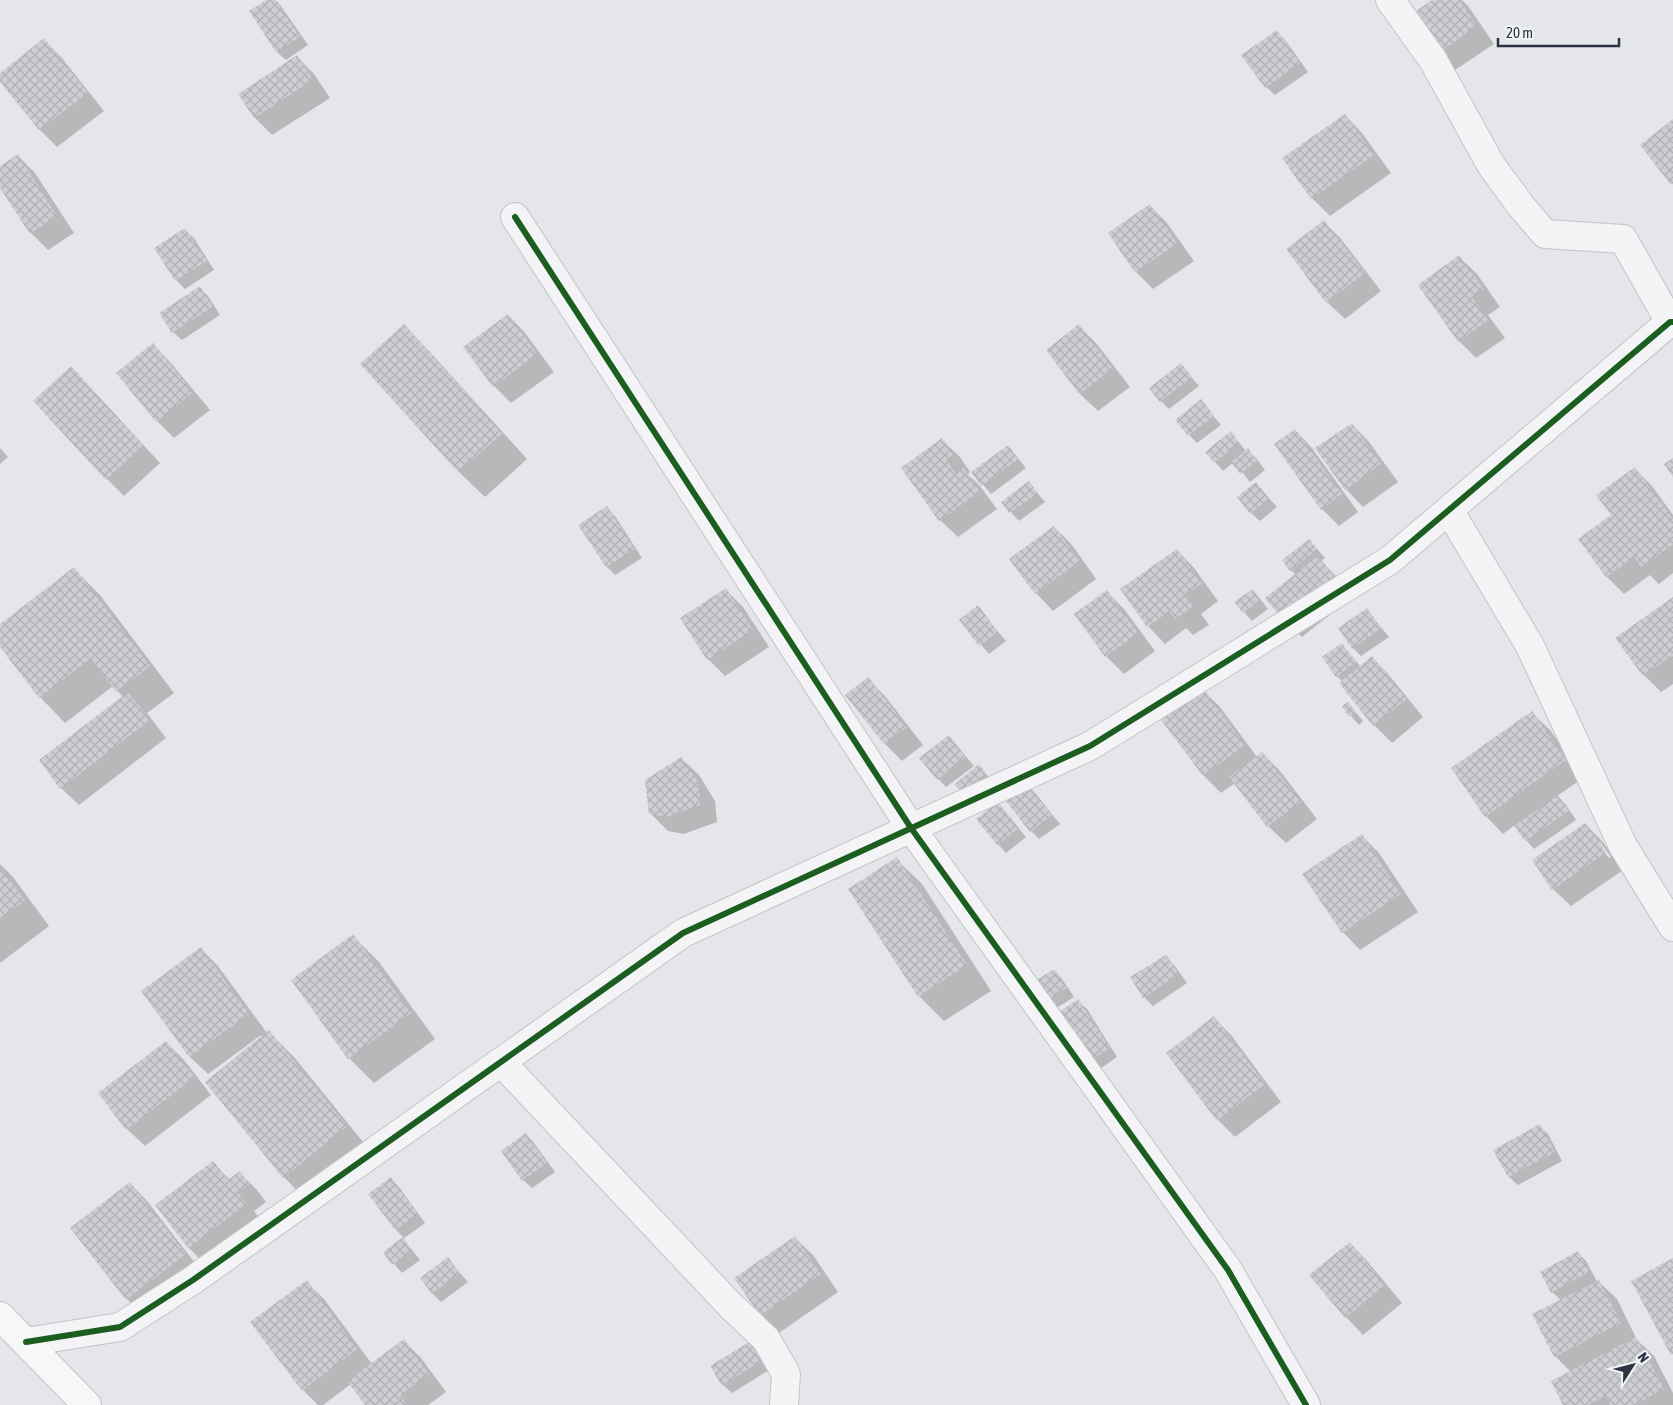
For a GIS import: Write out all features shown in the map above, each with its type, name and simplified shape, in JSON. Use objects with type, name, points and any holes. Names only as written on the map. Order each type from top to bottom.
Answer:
[{"type":"main road","points":[[0,1316],[87,1405]]},
{"type":"street","points":[[26,1342],[120,1327],[193,1280],[683,933],[1090,746],[1390,560],[1671,322],[1623,239],[1545,234],[1521,206],[1491,165],[1433,60],[1390,0]]},
{"type":"street","points":[[515,217],[911,828],[1228,1270],[1306,1405]]},
{"type":"street","points":[[1449,510],[1530,646],[1624,846],[1673,926]]},
{"type":"street","points":[[501,1062],[724,1298],[766,1339],[786,1374],[784,1405]]},
{"type":"building","points":[[266,0],[276,0],[300,37],[276,52],[249,11]]},
{"type":"building","points":[[1432,0],[1459,0],[1477,26],[1437,54],[1410,15]]},
{"type":"building","points":[[1277,30],[1300,63],[1265,88],[1241,55]]},
{"type":"building","points":[[44,38],[88,93],[39,130],[0,82],[0,73]]},
{"type":"building","points":[[297,55],[313,80],[254,118],[238,94]]},
{"type":"building","points":[[1345,114],[1374,155],[1311,199],[1282,158]]},
{"type":"building","points":[[1673,119],[1673,184],[1671,185],[1640,145]]},
{"type":"building","points":[[18,154],[57,216],[30,234],[0,188],[0,166]]},
{"type":"building","points":[[1150,204],[1177,243],[1135,273],[1108,233]]},
{"type":"building","points":[[1324,220],[1365,273],[1326,303],[1286,249]]},
{"type":"building","points":[[185,228],[207,261],[175,281],[154,248]]},
{"type":"building","points":[[1459,255],[1484,289],[1472,297],[1488,320],[1458,342],[1418,285]]},
{"type":"building","points":[[200,286],[213,307],[172,333],[159,313]]},
{"type":"building","points":[[508,314],[537,354],[493,387],[463,347]]},
{"type":"building","points":[[404,324],[503,433],[458,472],[360,364]]},
{"type":"building","points":[[1079,324],[1113,369],[1079,394],[1046,350]]},
{"type":"building","points":[[153,343],[193,392],[156,422],[116,373]]},
{"type":"building","points":[[1181,363],[1192,377],[1160,402],[1149,388]]},
{"type":"building","points":[[71,366],[143,445],[106,480],[33,401]]},
{"type":"building","points":[[1201,399],[1214,416],[1188,436],[1175,420]]},
{"type":"building","points":[[1352,423],[1381,464],[1345,490],[1315,448]]},
{"type":"building","points":[[1295,429],[1342,494],[1321,510],[1274,444]]},
{"type":"building","points":[[1231,431],[1239,443],[1214,463],[1205,452]]},
{"type":"building","points":[[942,438],[954,454],[946,460],[956,473],[963,467],[980,491],[939,521],[901,468]]},
{"type":"building","points":[[1008,445],[1018,459],[981,486],[971,472]]},
{"type":"building","points":[[1248,448],[1257,461],[1240,474],[1231,462]]},
{"type":"building","points":[[1673,458],[1673,477],[1664,464]]},
{"type":"building","points":[[1635,467],[1673,519],[1673,544],[1641,567],[1634,557],[1606,577],[1578,539],[1611,515],[1596,495]]},
{"type":"building","points":[[1029,481],[1038,493],[1009,513],[1001,502]]},
{"type":"building","points":[[1256,482],[1269,498],[1250,514],[1237,497]]},
{"type":"building","points":[[607,506],[635,549],[606,567],[578,525]]},
{"type":"building","points":[[1054,526],[1080,561],[1035,594],[1009,559]]},
{"type":"building","points":[[1309,539],[1317,549],[1290,571],[1282,560]]},
{"type":"building","points":[[1177,549],[1202,583],[1184,596],[1193,607],[1175,619],[1169,611],[1147,627],[1120,589]]},
{"type":"building","points":[[1318,556],[1336,579],[1284,621],[1265,598]]},
{"type":"building","points":[[74,567],[150,666],[116,692],[91,658],[39,698],[0,647],[0,624]]},
{"type":"building","points":[[726,588],[753,630],[707,660],[680,618]]},
{"type":"building","points":[[1253,589],[1261,600],[1243,613],[1234,602]]},
{"type":"building","points":[[1107,590],[1138,633],[1105,657],[1074,614]]},
{"type":"building","points":[[1673,597],[1673,659],[1671,656],[1643,676],[1615,638]]},
{"type":"building","points":[[978,605],[998,632],[979,646],[959,620]]},
{"type":"building","points":[[1367,608],[1381,628],[1352,649],[1338,628]]},
{"type":"building","points":[[1342,643],[1356,662],[1336,677],[1322,657]]},
{"type":"building","points":[[1372,656],[1407,699],[1373,726],[1339,683]]},
{"type":"building","points":[[868,677],[907,727],[884,744],[845,695]]},
{"type":"building","points":[[1203,688],[1245,745],[1203,776],[1161,720]]},
{"type":"building","points":[[128,692],[150,720],[60,789],[39,760]]},
{"type":"building","points":[[1348,702],[1356,712],[1349,717],[1342,706]]},
{"type":"building","points":[[1532,711],[1566,760],[1485,817],[1451,768]]},
{"type":"building","points":[[949,735],[966,757],[937,780],[919,758]]},
{"type":"building","points":[[1262,752],[1301,802],[1267,827],[1229,777]]},
{"type":"building","points":[[681,757],[698,782],[700,805],[666,817],[649,814],[645,780]]},
{"type":"building","points":[[979,764],[986,773],[961,792],[955,784]]},
{"type":"building","points":[[1024,778],[1052,815],[1030,832],[1002,796]]},
{"type":"building","points":[[1558,795],[1569,811],[1525,841],[1514,826]]},
{"type":"building","points":[[998,802],[1019,828],[997,845],[976,819]]},
{"type":"building","points":[[1585,823],[1606,852],[1552,890],[1532,860]]},
{"type":"building","points":[[1362,834],[1401,894],[1342,933],[1302,874]]},
{"type":"building","points":[[897,857],[967,965],[918,997],[848,889]]},
{"type":"building","points":[[0,867],[25,900],[0,918]]},
{"type":"building","points":[[353,934],[411,1013],[348,1059],[291,980]]},
{"type":"building","points":[[201,947],[249,1014],[189,1057],[141,991]]},
{"type":"building","points":[[1166,955],[1179,974],[1143,998],[1130,977]]},
{"type":"building","points":[[1054,969],[1067,988],[1043,1003],[1031,984]]},
{"type":"building","points":[[1078,999],[1110,1048],[1084,1065],[1052,1017]]},
{"type":"building","points":[[1214,1016],[1265,1084],[1217,1121],[1166,1053]]},
{"type":"building","points":[[269,1030],[347,1126],[283,1178],[205,1082]]},
{"type":"building","points":[[166,1041],[195,1077],[126,1130],[98,1093]]},
{"type":"building","points":[[1540,1124],[1555,1152],[1508,1177],[1493,1150]]},
{"type":"building","points":[[526,1133],[547,1163],[522,1181],[501,1151]]},
{"type":"building","points":[[213,1161],[228,1180],[240,1171],[249,1184],[238,1193],[246,1204],[188,1248],[155,1205]]},
{"type":"building","points":[[391,1177],[418,1214],[395,1230],[368,1194]]},
{"type":"building","points":[[130,1182],[186,1254],[126,1300],[70,1228]]},
{"type":"building","points":[[795,1236],[821,1274],[760,1316],[734,1278]]},
{"type":"building","points":[[403,1237],[412,1251],[392,1265],[383,1252]]},
{"type":"building","points":[[1350,1242],[1385,1285],[1345,1318],[1309,1275]]},
{"type":"building","points":[[1578,1251],[1589,1272],[1551,1293],[1540,1272]]},
{"type":"building","points":[[448,1257],[460,1273],[432,1294],[420,1278]]},
{"type":"building","points":[[1673,1258],[1673,1354],[1671,1355],[1631,1281]]},
{"type":"building","points":[[307,1280],[357,1349],[302,1391],[250,1322]]},
{"type":"building","points":[[1599,1280],[1621,1323],[1554,1357],[1532,1314]]},
{"type":"building","points":[[1636,1337],[1664,1389],[1634,1405],[1610,1405],[1605,1396],[1588,1405],[1563,1405],[1551,1381]]},
{"type":"building","points":[[404,1339],[429,1374],[400,1395],[407,1405],[365,1405],[347,1381]]},
{"type":"building","points":[[751,1341],[763,1360],[722,1386],[710,1366]]},
{"type":"cycle path","points":[[515,217],[911,828],[1228,1270],[1306,1405]]},
{"type":"cycle path","points":[[26,1342],[120,1327],[193,1280],[683,933],[1090,746],[1390,560],[1670,322],[1673,322]]}]
